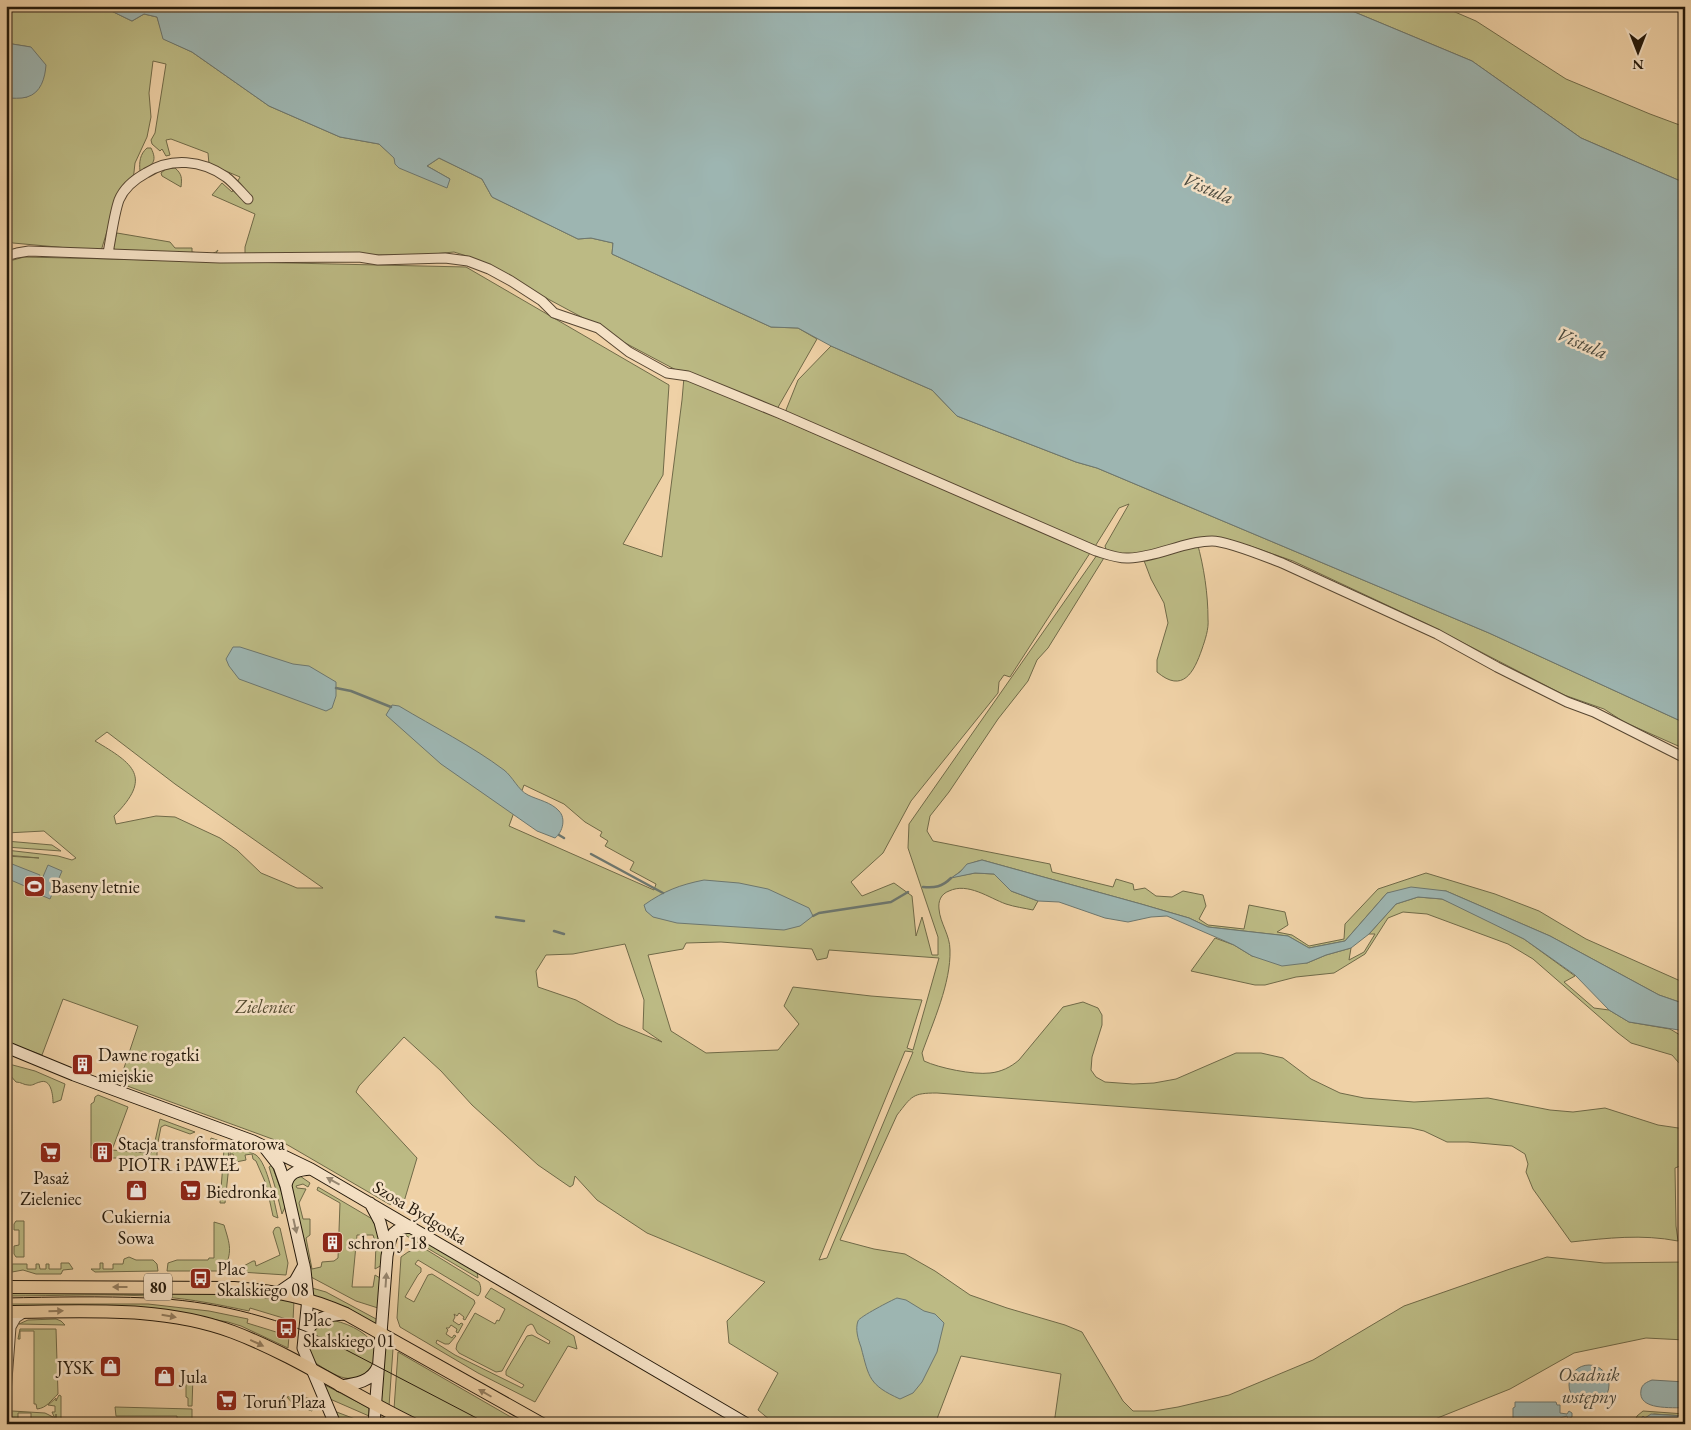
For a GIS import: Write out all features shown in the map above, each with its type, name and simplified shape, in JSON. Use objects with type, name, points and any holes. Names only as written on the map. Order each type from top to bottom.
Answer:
[{"type":"main road","name":"80","points":[[6,1287],[234,1288],[279,1292],[308,1298],[346,1314],[542,1424]]},
{"type":"main road","name":"80","points":[[6,1312],[128,1311],[191,1321],[240,1336],[409,1422]]},
{"type":"street","points":[[108,253],[119,200],[127,188],[145,173],[167,163],[182,162],[213,170],[226,177],[248,199]]},
{"type":"street","points":[[6,256],[17,252],[29,251],[220,258],[359,257],[378,260],[445,258],[468,261],[489,269],[511,281],[542,301],[558,315],[598,328],[629,352],[667,373],[688,376],[781,414],[1096,551],[1114,557],[1128,558],[1213,541],[1259,554],[1437,634],[1566,702],[1594,712],[1685,758]]},
{"type":"street","name":"Szosa Bydgoska","points":[[6,1049],[262,1145],[311,1169],[747,1424]]},
{"type":"street","name":"Szosa Bydgoska","points":[[6,1056],[16,1056],[57,1068]]},
{"type":"street","points":[[262,1145],[278,1164],[286,1186],[304,1265],[308,1298],[303,1342],[305,1354],[335,1424]]},
{"type":"street","points":[[286,1186],[288,1178],[293,1172],[311,1169]]},
{"type":"street","points":[[369,1202],[383,1230],[387,1256]]},
{"type":"street","points":[[374,1424],[387,1256],[391,1238],[395,1231],[399,1228],[412,1227]]},
{"type":"street","points":[[279,1292],[295,1281],[304,1265]]},
{"type":"street","points":[[6,1393],[11,1327],[16,1318],[26,1312]]},
{"type":"street","points":[[303,1342],[306,1331],[313,1322],[322,1317],[346,1314]]},
{"type":"street","points":[[340,1386],[372,1376],[380,1361]]},
{"type":"street","points":[[383,1424],[392,1420],[409,1422]]},
{"type":"green space","points":[[6,6],[101,6],[132,21],[144,14],[157,17],[164,39],[192,52],[269,106],[340,137],[379,144],[395,158],[395,161],[450,179],[427,166],[439,158],[482,179],[492,197],[578,239],[591,238],[613,243],[612,254],[771,327],[798,328],[817,339],[777,409],[678,371],[470,257],[454,252],[423,255],[245,255],[245,247],[255,214],[212,195],[222,183],[232,192],[240,177],[209,164],[208,153],[171,139],[166,140],[170,155],[166,156],[162,149],[160,151],[152,144],[151,140],[155,133],[166,64],[153,61],[149,93],[151,117],[147,137],[135,163],[133,181],[119,192],[101,251],[13,243],[6,239],[6,98],[27,97],[30,47],[6,43]]},
{"type":"green space","points":[[1340,6],[1441,6],[1476,21],[1566,79],[1685,127],[1685,183],[1581,138],[1472,61]]},
{"type":"green space","points":[[147,148],[151,148],[154,160],[151,165],[141,172],[140,158]]},
{"type":"green space","points":[[175,168],[181,176],[181,187],[162,176],[161,173],[166,169]]},
{"type":"green space","points":[[117,233],[170,242],[175,248],[192,248],[192,252],[202,254],[213,253],[218,250],[215,255],[111,251]]},
{"type":"green space","name":"Zieleniec","points":[[24,257],[466,267],[669,385],[663,475],[623,544],[662,557],[684,377],[1090,553],[1010,677],[1004,675],[999,682],[998,693],[911,801],[883,853],[851,882],[862,896],[894,883],[912,896],[916,936],[922,917],[932,955],[938,955],[938,937],[908,848],[909,824],[1097,555],[1107,553],[1048,648],[1037,660],[1028,681],[998,719],[949,792],[930,816],[927,831],[933,841],[1050,864],[1052,872],[1113,887],[1116,879],[1133,884],[1134,890],[1145,888],[1156,896],[1172,897],[1183,891],[1203,895],[1206,906],[1199,919],[1208,925],[1244,929],[1249,905],[1285,912],[1288,925],[1277,932],[1292,935],[1309,946],[1344,939],[1345,924],[1378,889],[1426,873],[1495,894],[1539,911],[1586,939],[1685,983],[1685,1004],[1659,995],[1550,936],[1446,891],[1387,893],[1345,941],[1309,948],[1288,936],[1208,927],[1189,918],[982,860],[969,865],[953,877],[975,873],[994,874],[1011,891],[1038,901],[1033,910],[1006,904],[964,888],[946,892],[942,896],[939,909],[950,945],[950,963],[940,1002],[922,1053],[924,1061],[966,1072],[983,1073],[1002,1070],[1019,1060],[1063,1007],[1083,1002],[1098,1008],[1102,1015],[1102,1025],[1092,1057],[1091,1070],[1096,1077],[1105,1082],[1133,1084],[1176,1079],[1236,1053],[1261,1053],[1283,1058],[1311,1079],[1340,1093],[1364,1098],[1414,1102],[1488,1098],[1550,1110],[1573,1112],[1605,1108],[1658,1125],[1685,1129],[1685,1164],[1675,1168],[1678,1241],[1638,1237],[1571,1242],[1533,1189],[1526,1172],[1528,1164],[1525,1154],[1512,1146],[1447,1142],[1424,1131],[1411,1128],[937,1093],[913,1097],[897,1115],[840,1240],[874,1249],[905,1254],[935,1271],[970,1295],[1082,1332],[1123,1401],[1133,1411],[1154,1411],[1178,1407],[1229,1395],[1313,1360],[1404,1306],[1547,1257],[1604,1263],[1685,1262],[1685,1340],[1646,1338],[1574,1353],[1510,1389],[1435,1419],[1435,1424],[1054,1424],[1061,1374],[961,1356],[935,1424],[907,1424],[896,1420],[894,1424],[798,1424],[770,1420],[758,1410],[778,1373],[729,1343],[727,1321],[765,1282],[647,1233],[597,1200],[575,1176],[573,1185],[570,1187],[538,1165],[472,1105],[441,1071],[404,1037],[359,1086],[356,1092],[417,1158],[403,1205],[397,1206],[389,1204],[286,1144],[119,1083],[138,1026],[63,999],[42,1055],[11,1044],[6,1038],[6,856],[39,858],[6,855],[6,850],[58,856],[72,860],[76,858],[44,831],[6,833],[6,262]],"holes":[[[107,732],[175,784],[323,888],[297,888],[261,873],[237,850],[220,838],[175,817],[156,816],[116,824],[114,816],[126,803],[133,791],[134,773],[120,757],[95,741]],[[524,785],[564,804],[585,822],[602,832],[600,836],[608,841],[605,846],[634,862],[630,870],[656,884],[654,890],[509,826]],[[721,942],[812,949],[817,960],[827,958],[829,950],[939,958],[913,1050],[907,1048],[922,1000],[793,987],[784,1006],[799,1024],[778,1050],[706,1053],[671,1031],[648,955],[683,949],[686,943]],[[625,944],[644,1000],[643,1029],[662,1042],[618,1024],[576,1000],[538,987],[536,971],[546,955],[573,954]],[[905,1051],[913,1052],[827,1258],[819,1260]]]},
{"type":"green space","points":[[831,346],[932,390],[957,416],[1076,462],[1097,468],[1489,633],[1685,723],[1685,749],[1624,722],[1604,709],[1564,695],[1425,623],[1293,561],[1250,546],[1221,539],[1197,542],[1205,580],[1207,631],[1199,657],[1191,672],[1181,680],[1174,681],[1157,672],[1157,660],[1168,623],[1164,603],[1151,579],[1143,558],[1107,553],[1105,546],[1129,504],[1119,508],[1094,548],[788,413],[786,410],[798,380]]},
{"type":"green space","points":[[6,841],[52,845],[61,851],[6,847]]},
{"type":"green space","points":[[1418,897],[1442,899],[1524,939],[1575,976],[1564,982],[1594,1008],[1609,1010],[1629,1022],[1670,1029],[1685,1038],[1685,1066],[1679,1063],[1672,1055],[1631,1043],[1533,959],[1508,944],[1427,914],[1403,912],[1388,918],[1365,954],[1334,973],[1296,977],[1265,985],[1255,985],[1191,971],[1215,938],[1234,945],[1252,956],[1307,963],[1351,948],[1349,960],[1364,952],[1375,934],[1369,934],[1396,904]]},
{"type":"green space","points":[[9,1064],[35,1071],[65,1084],[61,1100],[53,1103],[51,1088],[47,1082],[27,1085],[16,1082],[6,1073],[6,1066]]},
{"type":"green space","points":[[98,1095],[128,1107],[112,1150],[151,1153],[152,1151],[157,1151],[155,1158],[91,1158],[91,1104]]},
{"type":"green space","points":[[160,1119],[195,1132],[190,1134],[165,1125],[161,1127],[158,1142],[155,1141]]},
{"type":"green space","points":[[211,1138],[228,1145],[229,1165],[225,1203],[220,1203],[224,1149],[210,1144]]},
{"type":"green space","points":[[230,1145],[253,1153],[264,1166],[278,1218],[273,1216],[266,1184],[252,1154],[245,1155],[246,1160],[236,1162],[233,1154],[230,1154]]},
{"type":"green space","points":[[272,1165],[286,1205],[282,1214],[269,1167]]},
{"type":"green space","points":[[300,1176],[310,1183],[308,1187],[303,1184],[296,1186],[297,1188],[306,1189],[299,1203],[303,1219],[310,1219],[310,1235],[306,1238],[312,1269],[321,1267],[322,1262],[334,1261],[338,1258],[340,1203],[317,1190],[318,1187],[374,1220],[382,1243],[382,1265],[375,1269],[376,1244],[373,1235],[357,1235],[352,1287],[373,1287],[375,1275],[380,1278],[378,1308],[356,1301],[311,1277],[290,1187],[291,1179]]},
{"type":"green space","points":[[16,1221],[24,1221],[24,1257],[16,1257],[14,1254],[14,1246],[19,1245],[19,1230],[14,1230]]},
{"type":"green space","points":[[214,1222],[224,1225],[229,1243],[228,1259],[223,1271],[167,1271],[168,1263],[177,1260],[208,1260],[209,1258],[214,1258]]},
{"type":"green space","points":[[278,1227],[280,1228],[288,1263],[286,1275],[240,1272],[240,1268],[253,1261],[255,1261],[256,1266],[280,1255],[273,1232]]},
{"type":"green space","points":[[405,1230],[477,1272],[478,1278],[400,1232]]},
{"type":"green space","points":[[422,1247],[479,1282],[480,1285],[481,1291],[478,1296],[418,1260],[415,1264],[421,1268],[421,1272],[405,1297],[414,1302],[428,1275],[432,1274],[474,1300],[475,1303],[465,1320],[459,1313],[457,1316],[454,1314],[453,1321],[459,1325],[463,1324],[458,1333],[456,1332],[457,1329],[451,1325],[449,1328],[446,1328],[448,1330],[446,1334],[452,1338],[454,1335],[456,1336],[449,1344],[437,1340],[436,1343],[455,1355],[522,1388],[524,1385],[506,1375],[506,1371],[527,1336],[532,1335],[549,1344],[550,1341],[537,1333],[533,1325],[527,1326],[502,1371],[496,1372],[459,1353],[456,1349],[457,1344],[475,1313],[495,1324],[497,1320],[499,1321],[505,1309],[485,1297],[491,1288],[574,1336],[577,1349],[568,1346],[535,1402],[478,1373],[400,1327],[397,1318],[401,1257],[408,1252]]},
{"type":"green space","points":[[129,1257],[136,1260],[153,1260],[157,1264],[158,1271],[95,1272],[91,1269],[100,1269],[100,1263],[103,1263],[103,1269],[113,1269],[113,1264],[123,1264],[124,1259]]},
{"type":"green space","points":[[61,1263],[69,1263],[73,1269],[63,1270],[61,1274],[36,1274],[23,1270],[12,1272],[12,1264],[27,1264],[27,1269],[36,1269],[36,1264],[39,1264],[40,1269],[46,1269],[46,1264],[49,1264],[49,1269],[61,1269]]},
{"type":"green space","points":[[312,1288],[326,1292],[378,1320],[377,1325],[348,1308],[313,1295]]},
{"type":"green space","points":[[6,1292],[244,1293],[294,1300],[293,1321],[250,1308],[249,1311],[206,1302],[174,1298],[104,1295],[6,1296]]},
{"type":"green space","points":[[6,1304],[148,1304],[209,1311],[248,1319],[247,1323],[289,1336],[288,1348],[241,1326],[200,1317],[6,1306]]},
{"type":"green space","points":[[56,1319],[65,1325],[19,1324],[28,1320]]},
{"type":"green space","points":[[329,1320],[341,1322],[354,1328],[370,1339],[375,1351],[375,1357],[373,1364],[364,1374],[352,1378],[341,1377],[317,1364],[314,1360],[309,1349],[309,1338],[318,1325]]},
{"type":"green space","points":[[20,1329],[56,1329],[58,1394],[46,1405],[37,1409],[36,1404],[34,1404],[34,1331],[20,1331],[20,1339],[18,1339]]},
{"type":"green space","points":[[385,1345],[393,1349],[389,1406],[381,1402]]},
{"type":"green space","points":[[398,1352],[525,1424],[423,1424],[394,1409]]},
{"type":"green space","points":[[186,1376],[193,1376],[192,1406],[188,1406],[188,1398],[186,1397]]},
{"type":"green space","points":[[323,1384],[369,1408],[369,1416],[330,1399]]},
{"type":"green space","points":[[59,1395],[61,1396],[61,1424],[56,1424],[52,1412],[55,1412],[55,1406],[48,1405],[56,1398],[56,1401]]},
{"type":"green space","points":[[294,1396],[313,1399],[312,1411],[293,1404],[287,1397]]},
{"type":"green space","points":[[115,1407],[192,1409],[192,1424],[177,1424],[177,1416],[116,1416]]},
{"type":"green space","points":[[12,1411],[45,1413],[53,1417],[55,1424],[31,1424],[31,1413],[18,1413],[18,1420],[12,1420]]},
{"type":"green space","points":[[334,1411],[363,1422],[366,1424],[341,1424]]},
{"type":"green space","points":[[1643,1411],[1685,1414],[1685,1416],[1654,1414],[1643,1417],[1641,1424],[1634,1424],[1637,1416]]},
{"type":"water","name":"Vistula","points":[[101,6],[1340,6],[1472,61],[1581,138],[1685,183],[1685,723],[1489,633],[1097,468],[1076,462],[957,416],[932,390],[831,346],[798,328],[771,327],[612,254],[613,243],[591,238],[578,239],[492,197],[482,179],[439,158],[427,166],[450,179],[447,188],[399,168],[395,164],[394,158],[379,144],[340,137],[269,106],[192,52],[163,39],[157,17],[144,14],[132,21]]},
{"type":"water","points":[[6,43],[31,47],[46,65],[45,75],[39,89],[32,95],[22,98],[6,98]]},
{"type":"water","points":[[233,647],[240,647],[293,664],[309,666],[336,682],[336,696],[332,708],[326,711],[239,679],[226,659]]},
{"type":"water","points":[[392,705],[399,706],[479,753],[504,770],[524,793],[556,808],[561,814],[563,821],[562,829],[558,835],[555,838],[537,831],[441,764],[386,715]]},
{"type":"water","points":[[982,860],[1189,918],[1208,927],[1288,936],[1309,948],[1345,941],[1387,893],[1411,887],[1446,891],[1550,936],[1659,995],[1685,1004],[1685,1031],[1629,1022],[1609,1010],[1575,975],[1524,939],[1442,899],[1418,897],[1396,904],[1369,934],[1351,948],[1307,963],[1282,966],[1252,956],[1234,945],[1167,916],[1128,922],[1105,918],[1059,902],[1038,901],[1011,891],[994,874],[975,873],[951,878],[967,864]]},
{"type":"water","points":[[12,864],[40,875],[34,890],[6,878]]},
{"type":"water","points":[[48,865],[62,871],[50,899],[36,893]]},
{"type":"water","points":[[704,880],[739,883],[768,889],[809,908],[813,916],[800,926],[784,930],[677,923],[653,917],[646,911],[644,905],[665,892],[679,886]]},
{"type":"water","points":[[897,1298],[906,1300],[924,1311],[935,1314],[944,1323],[937,1352],[922,1382],[913,1393],[900,1399],[876,1385],[872,1379],[866,1366],[857,1331],[857,1324],[860,1319]]},
{"type":"water","name":"Osadnik wstępny","points":[[1593,1365],[1600,1368],[1606,1374],[1609,1385],[1608,1393],[1600,1402],[1593,1405],[1585,1405],[1578,1402],[1570,1393],[1569,1381],[1572,1374],[1581,1366]]},
{"type":"water","points":[[1652,1380],[1685,1382],[1685,1408],[1650,1405],[1644,1402],[1641,1397],[1641,1390],[1645,1384]]},
{"type":"water","points":[[1515,1402],[1556,1402],[1557,1405],[1560,1405],[1560,1413],[1567,1414],[1569,1411],[1572,1413],[1572,1417],[1568,1419],[1567,1416],[1560,1418],[1560,1424],[1513,1424]]},
{"type":"water","points":[[1651,1414],[1685,1416],[1685,1424],[1641,1424],[1640,1420],[1643,1416],[1645,1418]]},
{"type":"waterway","points":[[336,688],[351,691],[391,707]]},
{"type":"waterway","points":[[559,835],[564,838]]},
{"type":"waterway","points":[[591,854],[663,893]]},
{"type":"waterway","points":[[923,887],[938,886],[951,878]]},
{"type":"waterway","points":[[813,916],[819,913],[891,902],[908,892]]},
{"type":"waterway","points":[[496,917],[524,921]]},
{"type":"waterway","points":[[554,931],[564,934]]},
{"type":"tram line","points":[[6,1298],[95,1297],[171,1299],[217,1306],[263,1317],[329,1341],[488,1424]]},
{"type":"place","name":"Baseny letnie","points":[[35,886]]},
{"type":"place","name":"Dawne rogatki miejskie","points":[[82,1064]]},
{"type":"place","name":"Pasaż Zieleniec","points":[[51,1152]]},
{"type":"place","name":"Stacja transformatorowa PIOTR i PAWEŁ","points":[[102,1153]]},
{"type":"place","name":"Cukiernia Sowa","points":[[136,1191]]},
{"type":"place","name":"Biedronka","points":[[190,1191]]},
{"type":"place","name":"schron J-18","points":[[332,1242]]},
{"type":"place","name":"Plac Skalskiego 08","points":[[201,1278]]},
{"type":"place","name":"Plac Skalskiego 01","points":[[287,1329]]},
{"type":"place","name":"JYSK","points":[[110,1367]]},
{"type":"place","name":"Jula","points":[[164,1376]]},
{"type":"place","name":"Toruń Plaza","points":[[227,1401]]}]
